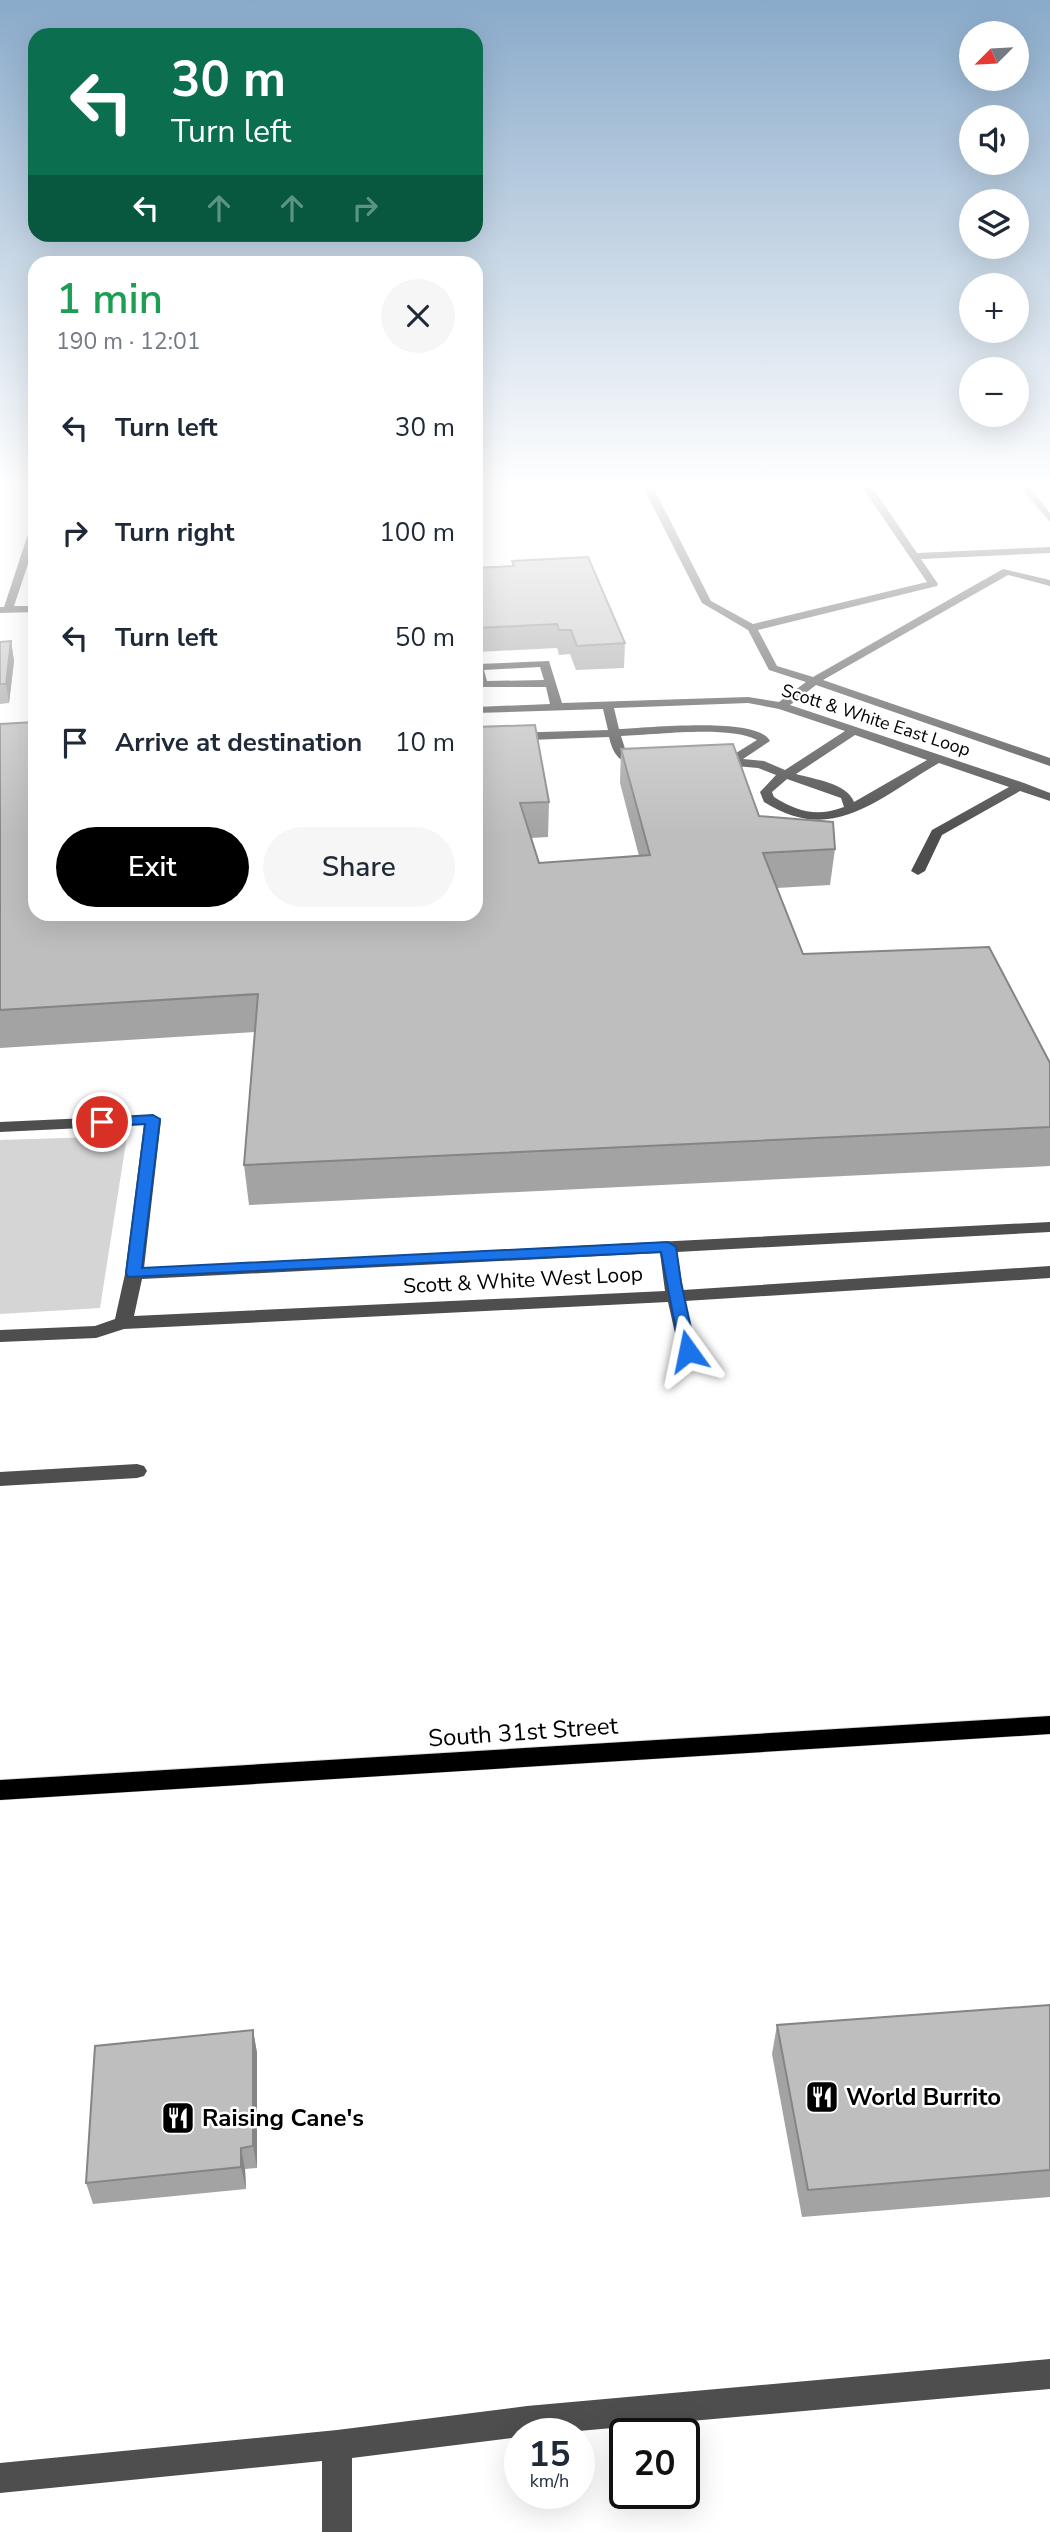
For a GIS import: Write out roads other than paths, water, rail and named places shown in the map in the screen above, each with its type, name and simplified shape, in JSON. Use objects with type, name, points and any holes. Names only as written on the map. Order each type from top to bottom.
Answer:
[{"type":"main road","name":"South 31st Street","points":[[0,1790],[1050,1725]]},
{"type":"street","points":[[705,599],[707,603],[752,628],[773,668],[1050,762]]},
{"type":"street","points":[[752,628],[871,599]]},
{"type":"street","points":[[781,706],[814,681],[957,599]]},
{"type":"street","points":[[4,610],[28,609]]},
{"type":"street","points":[[483,667],[545,663],[557,708]]},
{"type":"street","points":[[483,685],[551,683]]},
{"type":"street","name":"Scott & White East Loop","points":[[483,710],[748,700],[781,706],[1050,797]]},
{"type":"street","points":[[608,706],[619,752],[623,758],[642,764],[655,764]]},
{"type":"street","points":[[483,738],[721,729],[751,732],[763,738],[764,741],[760,745],[733,761]]},
{"type":"street","points":[[855,730],[774,782],[766,792],[768,799],[784,811],[820,819],[835,817],[939,758]]},
{"type":"street","points":[[707,762],[760,764],[835,790],[846,796],[851,809]]},
{"type":"street","points":[[918,872],[937,833],[1020,786]]},
{"type":"street","points":[[0,1127],[153,1119],[134,1273],[123,1323]]},
{"type":"street","name":"Scott & White West Loop","points":[[134,1273],[1050,1227]]},
{"type":"street","points":[[668,1247],[688,1351]]},
{"type":"street","name":"Scott & White West Loop","points":[[0,1336],[96,1332],[123,1323],[676,1296],[1050,1272]]},
{"type":"street","points":[[0,1479],[137,1471]]},
{"type":"street","points":[[0,2478],[337,2445],[527,2421],[1050,2374]]},
{"type":"street","points":[[337,2445],[337,2532]]},
{"type":"place","name":"World Burrito","points":[[822,2097]]},
{"type":"place","name":"Raising Cane's","points":[[178,2118]]}]
